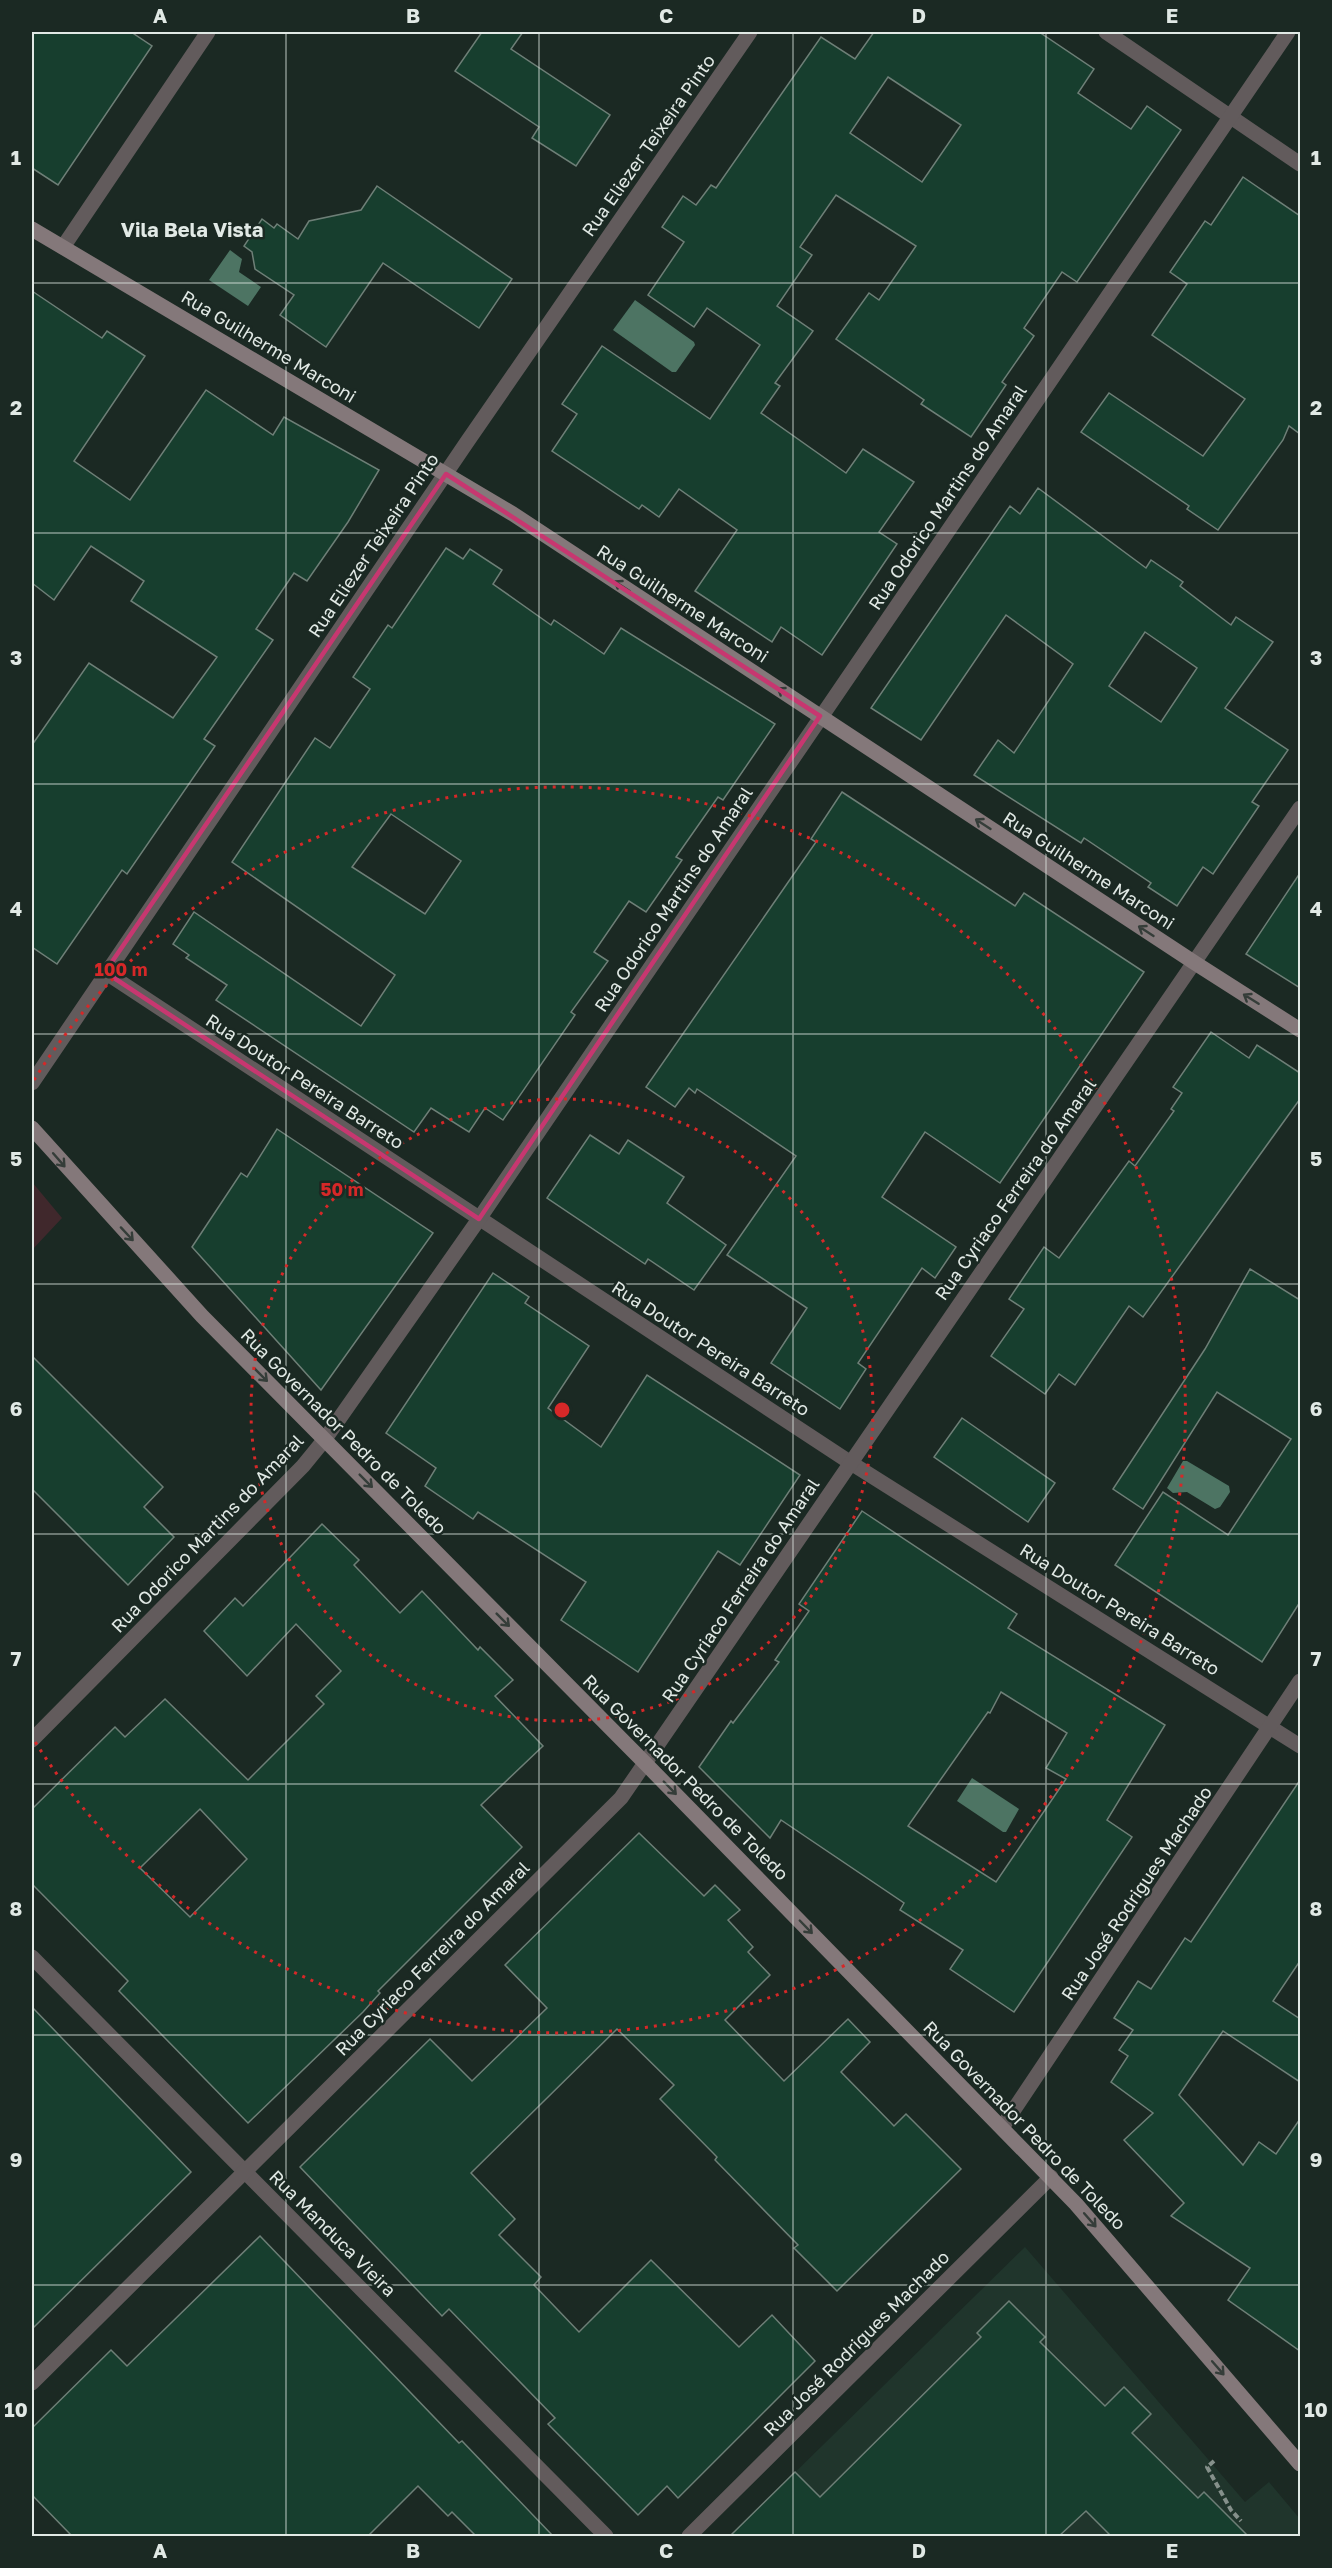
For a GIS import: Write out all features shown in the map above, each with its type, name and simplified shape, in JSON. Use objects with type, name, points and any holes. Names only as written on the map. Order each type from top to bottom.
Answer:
[{"type":"main road","name":"Rua Guilherme Marconi","points":[[32,229],[513,514],[1300,1030]]},
{"type":"main road","name":"Rua Governador Pedro de Toledo","points":[[32,1128],[202,1316],[1003,2126],[1051,2177],[1300,2464]]},
{"type":"street","points":[[63,247],[208,32]]},
{"type":"street","name":"Rua Eliezer Teixeira Pinto","points":[[32,1083],[105,972],[750,32]]},
{"type":"street","points":[[1106,32],[1300,164]]},
{"type":"street","name":"Rua Odorico Martins do Amaral","points":[[32,1740],[303,1466],[325,1439],[479,1219],[1288,32]]},
{"type":"street","name":"Rua Cyriaco Ferreira do Amaral","points":[[32,2384],[621,1798],[1300,808]]},
{"type":"street","name":"Rua Doutor Pereira Barreto","points":[[105,972],[851,1463],[1300,1746]]},
{"type":"street","name":"Rua José Rodrigues Machado","points":[[1003,2126],[1300,1681]]},
{"type":"street","name":"Rua Manduca Vieira","points":[[32,1957],[606,2536]]},
{"type":"street","name":"Rua José Rodrigues Machado","points":[[689,2536],[1051,2177]]},
{"type":"path","points":[[1214,2461],[1207,2467],[1231,2510],[1241,2521]]},
{"type":"highlighted area","points":[[446,474],[820,716],[479,1219],[105,972]]},
{"type":"shaded area","points":[[230,250],[242,259],[239,272],[261,287],[248,306],[209,280]]},
{"type":"shaded area","points":[[635,300],[694,342],[695,345],[676,372],[672,372],[613,330]]},
{"type":"shaded area","points":[[32,1182],[62,1218],[32,1250]]},
{"type":"shaded area","points":[[1183,1461],[1187,1461],[1229,1486],[1230,1492],[1220,1507],[1215,1509],[1187,1492],[1173,1493],[1167,1488]]},
{"type":"shaded area","points":[[972,1778],[1019,1809],[1006,1832],[957,1801]]},
{"type":"shaded area","points":[[1025,2247],[1245,2502],[1269,2482],[1300,2519],[1300,2536],[730,2536]]},
{"type":"building","points":[[32,32],[131,32],[152,46],[58,185],[32,168]]},
{"type":"building","points":[[482,32],[523,32],[511,49],[610,115],[576,166],[532,138],[539,127],[455,71]]},
{"type":"building","points":[[874,32],[1039,32],[1094,69],[1078,93],[1131,129],[1147,106],[1181,130],[1077,282],[1062,272],[1024,328],[1034,336],[1002,382],[1006,385],[971,437],[921,404],[924,400],[836,339],[869,293],[879,300],[916,246],[836,195],[800,247],[812,255],[777,306],[813,331],[775,383],[780,386],[761,413],[846,473],[863,449],[914,482],[879,532],[897,544],[822,655],[781,627],[772,642],[695,591],[737,530],[679,489],[659,517],[642,505],[639,509],[552,451],[577,414],[562,404],[602,346],[710,419],[760,345],[707,308],[694,327],[648,295],[684,242],[662,227],[683,196],[696,205],[711,185],[716,188],[821,37],[855,59]],"holes":[[[888,77],[961,125],[922,182],[850,133]]]},
{"type":"building","points":[[1243,177],[1300,216],[1300,434],[1289,426],[1283,440],[1218,530],[1187,509],[1189,506],[1081,432],[1109,393],[1203,456],[1245,399],[1152,335],[1187,284],[1170,272],[1205,221],[1211,225]]},
{"type":"building","points":[[377,186],[512,279],[479,328],[383,263],[326,347],[280,315],[294,295],[255,269],[252,252],[244,246],[262,219],[274,228],[277,224],[298,239],[309,221],[361,210]]},
{"type":"building","points":[[32,291],[102,338],[107,331],[145,356],[74,461],[130,500],[206,390],[273,435],[284,417],[379,470],[348,522],[307,581],[294,573],[256,629],[273,640],[204,739],[215,746],[127,874],[122,870],[57,964],[32,947],[32,745],[89,663],[173,718],[217,657],[131,601],[144,581],[91,546],[54,600],[32,583]]},
{"type":"building","points":[[1038,488],[1146,568],[1151,560],[1183,582],[1180,586],[1231,625],[1236,617],[1273,642],[1225,708],[1288,750],[1252,802],[1259,806],[1213,874],[1203,867],[1177,906],[1148,887],[1151,883],[1084,838],[1081,843],[974,775],[998,740],[1014,753],[1073,664],[1006,615],[921,740],[871,708],[1010,506],[1020,514]],"holes":[[[1145,632],[1197,668],[1161,722],[1109,686]]]},
{"type":"building","points":[[446,548],[463,559],[470,549],[502,570],[493,584],[551,625],[554,620],[604,654],[621,628],[775,724],[723,800],[718,797],[676,857],[682,860],[646,912],[629,901],[594,952],[608,961],[571,1012],[575,1015],[503,1120],[485,1108],[469,1132],[431,1108],[414,1132],[216,1000],[227,985],[186,958],[189,955],[173,944],[194,912],[361,1026],[395,975],[232,862],[315,738],[330,748],[370,689],[353,677],[388,625],[392,628]],"holes":[[[391,814],[461,861],[425,914],[352,867]]]},
{"type":"building","points":[[842,792],[1015,906],[1024,893],[1144,972],[1000,1183],[925,1132],[882,1197],[956,1247],[935,1278],[922,1268],[858,1363],[866,1369],[840,1409],[771,1363],[807,1308],[727,1255],[796,1156],[697,1089],[695,1093],[689,1088],[675,1107],[646,1087],[816,842],[811,839]]},
{"type":"building","points":[[1300,873],[1300,988],[1246,954]]},
{"type":"building","points":[[1211,1032],[1249,1058],[1257,1045],[1300,1073],[1300,1099],[1143,1317],[1129,1306],[1075,1385],[1059,1374],[1045,1394],[991,1356],[1024,1309],[1009,1299],[1044,1247],[1059,1258],[1129,1161],[1135,1166],[1174,1111],[1171,1109],[1182,1093],[1173,1087]]},
{"type":"building","points":[[277,1129],[433,1233],[321,1390],[192,1247],[241,1173],[247,1177]]},
{"type":"building","points":[[590,1135],[619,1154],[628,1140],[684,1177],[667,1203],[726,1245],[694,1290],[648,1259],[645,1264],[547,1198]]},
{"type":"building","points":[[1250,1269],[1300,1300],[1300,1602],[1262,1662],[1115,1565],[1163,1492],[1228,1535],[1291,1439],[1217,1392],[1143,1509],[1113,1489],[1205,1349]]},
{"type":"building","points":[[493,1273],[529,1297],[525,1303],[589,1346],[548,1408],[601,1447],[647,1375],[800,1475],[740,1565],[718,1551],[638,1672],[561,1620],[586,1582],[478,1512],[473,1519],[425,1486],[436,1468],[386,1433]]},
{"type":"building","points":[[32,1356],[163,1487],[144,1507],[174,1537],[128,1585],[32,1489]]},
{"type":"building","points":[[962,1418],[1055,1483],[1028,1522],[934,1457]]},
{"type":"building","points":[[862,1511],[1017,1614],[1008,1628],[1165,1725],[1107,1820],[1132,1837],[1014,2012],[950,1969],[963,1950],[900,1910],[904,1903],[781,1820],[770,1838],[699,1767],[731,1721],[733,1723],[779,1662],[775,1660],[809,1611],[799,1604]],"holes":[[[1001,1692],[1067,1733],[1046,1768],[1066,1779],[996,1882],[908,1826],[988,1712],[990,1713]]]},
{"type":"building","points":[[322,1524],[359,1560],[354,1565],[400,1613],[422,1591],[478,1650],[480,1647],[513,1680],[495,1696],[543,1746],[481,1805],[522,1847],[378,1991],[380,1993],[363,2012],[248,2123],[119,1991],[128,1981],[32,1884],[32,1809],[115,1727],[125,1737],[165,1699],[248,1780],[324,1704],[316,1696],[341,1671],[296,1624],[247,1676],[204,1631],[235,1598],[243,1606]],"holes":[[[200,1809],[247,1859],[190,1917],[140,1868]]]},
{"type":"building","points":[[1300,1780],[1300,1961],[1273,2001],[1300,2019],[1300,2082],[1223,2031],[1179,2095],[1243,2165],[1259,2142],[1276,2154],[1300,2119],[1300,2351],[1228,2300],[1250,2268],[1171,2216],[1184,2203],[1124,2140],[1153,2113],[1111,2082],[1128,2056],[1119,2050],[1133,2030],[1114,2018],[1138,1981],[1151,1989],[1185,1938],[1191,1942]]},
{"type":"building","points":[[639,1833],[704,1896],[715,1885],[740,1910],[728,1920],[753,1947],[748,1952],[770,1975],[725,2020],[784,2081],[848,2019],[870,2042],[841,2072],[894,2126],[906,2114],[961,2169],[837,2291],[794,2248],[798,2245],[715,2160],[717,2157],[660,2099],[674,2085],[617,2029],[471,2173],[515,2219],[499,2235],[541,2277],[534,2285],[579,2332],[651,2260],[739,2347],[772,2315],[815,2361],[678,2498],[667,2486],[638,2515],[548,2424],[555,2418],[449,2309],[442,2316],[300,2167],[430,2039],[472,2081],[547,2008],[505,1965]]},
{"type":"building","points":[[32,2007],[191,2172],[32,2329]]},
{"type":"building","points":[[260,2236],[459,2443],[462,2441],[553,2536],[476,2536],[452,2512],[448,2516],[418,2486],[368,2536],[72,2536],[32,2495],[32,2428],[111,2350],[127,2366]]},
{"type":"building","points":[[1009,2301],[1045,2337],[1040,2342],[1105,2406],[1124,2387],[1151,2414],[1132,2433],[1198,2498],[1204,2492],[1248,2536],[1111,2536],[1086,2511],[1059,2536],[730,2536],[795,2472],[820,2497],[981,2337],[977,2333]]},
{"type":"district","name":"Vila Bela Vista","points":[[192,229]]}]
